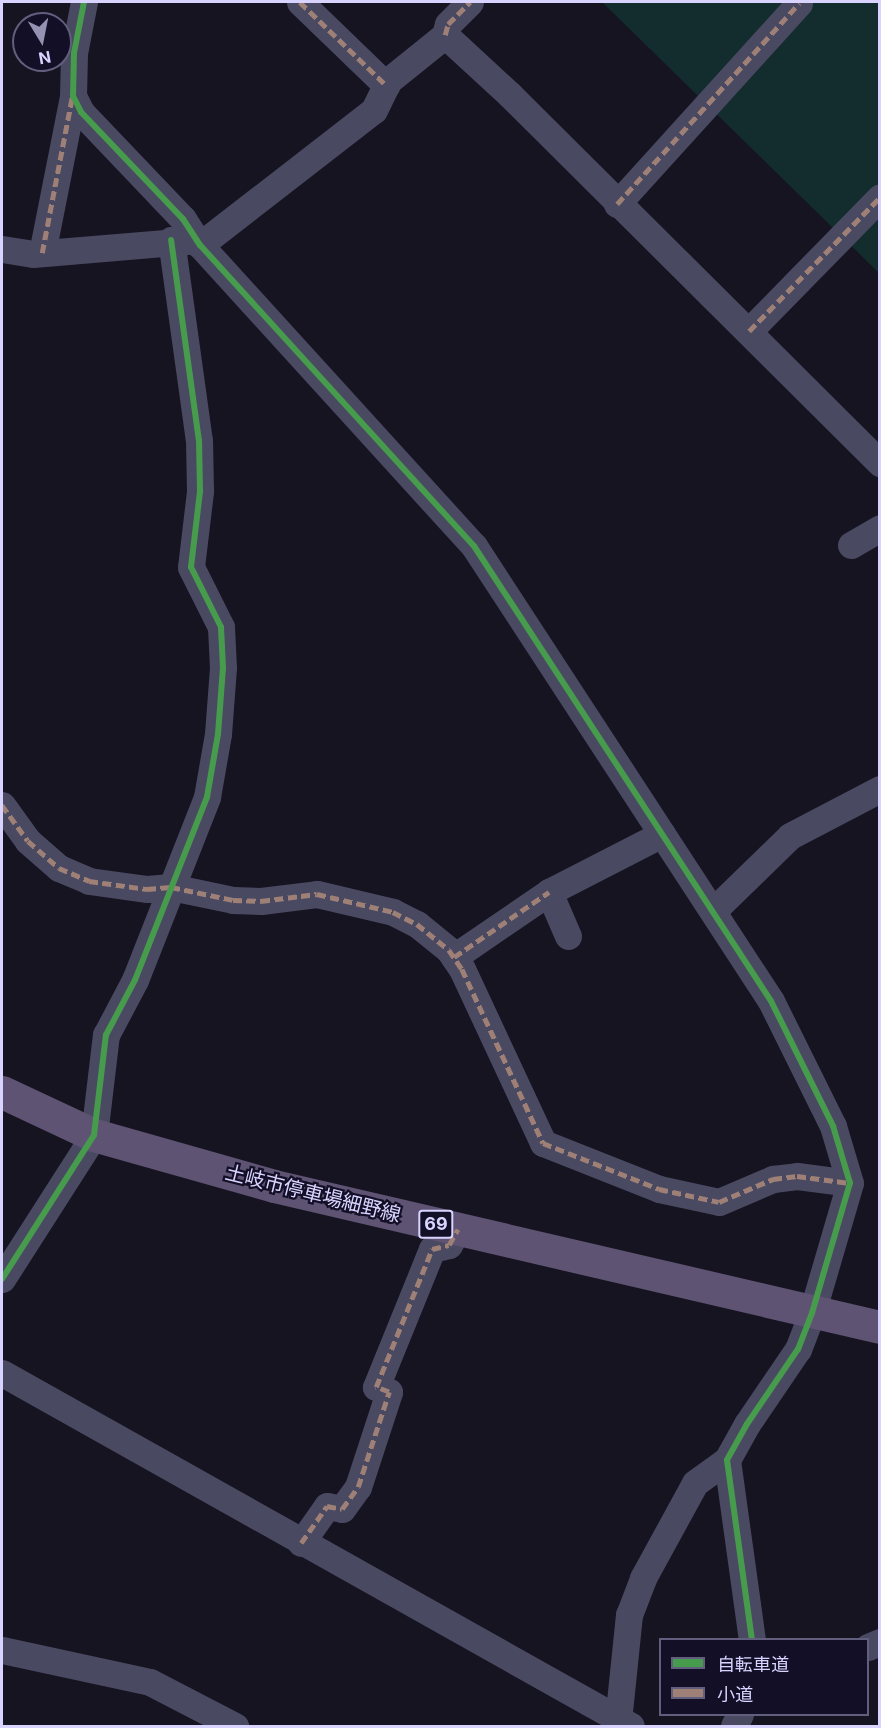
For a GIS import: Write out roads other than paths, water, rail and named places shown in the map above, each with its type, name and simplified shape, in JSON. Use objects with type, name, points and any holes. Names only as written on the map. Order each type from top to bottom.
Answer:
[{"type":"main road","name":"土岐市停車場細野線","points":[[2,1092],[94,1135],[274,1186],[879,1327]]},
{"type":"street","points":[[42,253],[73,96],[74,53],[84,2]]},
{"type":"street","points":[[300,2],[386,85]]},
{"type":"street","points":[[2,249],[42,253],[189,242],[374,110],[386,85],[445,35],[448,24],[470,2]]},
{"type":"street","points":[[617,204],[799,3]]},
{"type":"street","points":[[445,35],[510,95],[617,204],[749,331],[879,464]]},
{"type":"street","points":[[2,1279],[94,1135],[106,1035],[135,980],[207,797],[218,734],[223,668],[221,627],[191,567],[200,491],[199,441],[189,242],[183,219],[81,112],[73,96]]},
{"type":"street","points":[[749,331],[879,197]]},
{"type":"street","points":[[2,1373],[626,1725],[629,1615],[643,1578],[695,1483],[727,1460],[798,1349],[812,1312],[850,1183],[833,1126],[771,1001],[474,546],[189,242]]},
{"type":"street","points":[[850,545],[879,528]]},
{"type":"street","points":[[713,911],[790,836],[879,789]]},
{"type":"street","points":[[2,805],[28,841],[59,868],[89,880],[147,889],[171,887],[242,900],[317,894],[338,897],[393,912],[417,924],[454,957],[543,1143],[659,1189],[719,1202],[773,1179],[797,1176],[850,1183]]},
{"type":"street","points":[[454,957],[549,892],[662,834]]},
{"type":"street","points":[[549,892],[568,936]]},
{"type":"street","points":[[300,1543],[327,1506],[342,1509],[358,1487],[389,1392],[376,1386],[432,1249],[449,1245],[458,1229]]},
{"type":"street","points":[[727,1460],[752,1638]]},
{"type":"street","points":[[2,1650],[150,1683],[235,1726]]}]
